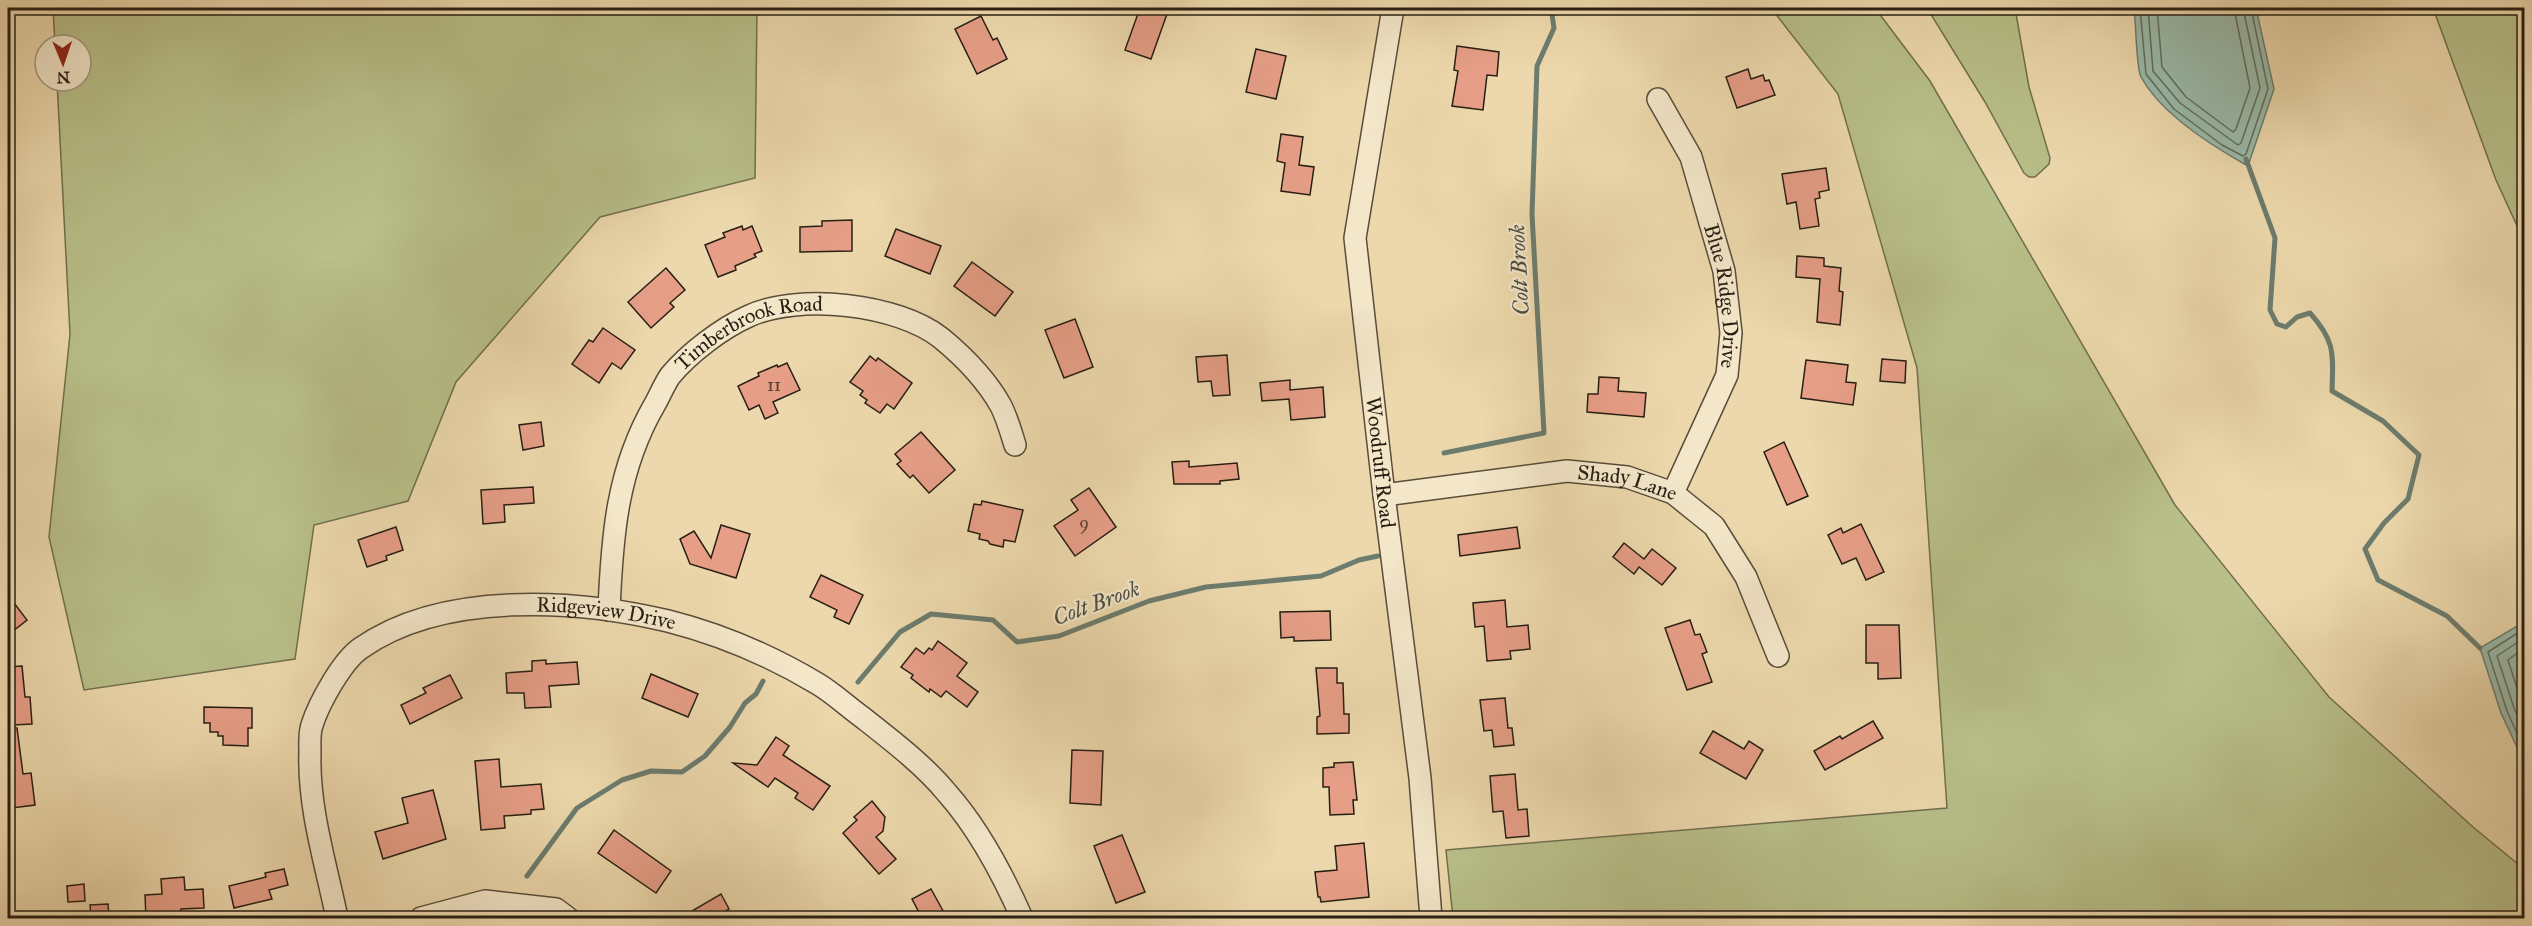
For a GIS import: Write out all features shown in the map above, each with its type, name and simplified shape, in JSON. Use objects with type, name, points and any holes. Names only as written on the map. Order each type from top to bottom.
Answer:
[{"type":"street","name":"Woodruff Road","points":[[1393,8],[1355,238],[1384,495],[1420,778],[1431,918]]},
{"type":"street","name":"Blue Ridge Drive","points":[[1658,99],[1691,157],[1724,272],[1731,333],[1727,375],[1673,493]]},
{"type":"street","name":"Timberbrook Road","points":[[609,610],[611,558],[619,492],[639,431],[670,376],[712,337],[750,315],[797,304],[847,304],[896,315],[940,337],[981,378],[1001,407],[1016,445]]},
{"type":"street","name":"Shady Lane","points":[[1384,495],[1567,471],[1627,477],[1673,493],[1714,526],[1746,577],[1778,656]]},
{"type":"street","name":"Ridgeview Drive","points":[[337,918],[309,774],[311,727],[330,684],[359,649],[400,627],[441,613],[515,604],[609,610],[669,622],[745,647],[819,684],[885,734],[947,792],[980,839],[1008,886],[1022,918]]},
{"type":"street","points":[[421,918],[485,901],[556,909],[568,918]]},
{"type":"green space","points":[[53,8],[757,8],[755,178],[600,217],[456,382],[408,501],[314,525],[295,659],[84,690],[49,537],[70,334],[58,93],[93,93],[93,33],[54,33]]},
{"type":"green space","points":[[1771,8],[1875,8],[1930,81],[2175,505],[2329,697],[2473,827],[2524,869],[2524,918],[1453,918],[1446,850],[1947,808],[1917,368],[1838,94]]},
{"type":"green space","points":[[1927,8],[2015,8],[2029,87],[2050,158],[2049,164],[2035,177],[2029,177],[2024,173],[1985,102]]},
{"type":"green space","points":[[2433,8],[2524,8],[2524,241],[2496,180]]},
{"type":"water","points":[[2134,8],[2256,8],[2274,89],[2248,166],[2189,128],[2161,104],[2150,91],[2139,72]]},
{"type":"water","points":[[2524,622],[2524,758],[2522,758],[2501,713],[2480,648]]},
{"type":"building","points":[[1140,8],[1157,8],[1168,11],[1151,59],[1125,50]]},
{"type":"building","points":[[981,16],[993,40],[997,38],[1007,59],[977,74],[955,29]]},
{"type":"building","points":[[1457,46],[1499,52],[1497,76],[1487,75],[1483,110],[1452,106],[1458,71],[1454,70]]},
{"type":"building","points":[[1256,49],[1286,56],[1276,99],[1246,92]]},
{"type":"building","points":[[1748,69],[1751,79],[1763,75],[1765,81],[1769,80],[1775,95],[1737,108],[1726,77]]},
{"type":"building","points":[[1281,134],[1303,137],[1299,165],[1314,167],[1310,195],[1281,191],[1285,163],[1277,161]]},
{"type":"building","points":[[1826,168],[1829,190],[1819,192],[1820,198],[1815,199],[1819,226],[1800,229],[1796,202],[1787,204],[1782,174]]},
{"type":"building","points":[[852,220],[852,251],[800,252],[800,227],[822,226],[822,221]]},
{"type":"building","points":[[742,226],[743,230],[752,226],[762,251],[754,254],[756,257],[735,266],[736,270],[718,277],[705,245],[725,237],[723,233]]},
{"type":"building","points":[[896,229],[941,246],[930,274],[885,256]]},
{"type":"building","points":[[1797,256],[1824,258],[1824,266],[1841,268],[1839,291],[1843,292],[1840,325],[1817,322],[1820,279],[1796,277]]},
{"type":"building","points":[[972,262],[1013,292],[995,316],[954,286]]},
{"type":"building","points":[[666,268],[685,290],[670,303],[674,307],[651,328],[628,302]]},
{"type":"building","points":[[1075,319],[1093,367],[1064,378],[1045,330]]},
{"type":"building","points":[[603,328],[635,350],[621,369],[612,363],[599,383],[572,364],[589,340],[593,342]]},
{"type":"building","points":[[1227,355],[1230,395],[1213,396],[1211,381],[1198,382],[1196,357]]},
{"type":"building","points":[[870,356],[876,361],[878,358],[912,383],[894,409],[887,404],[880,413],[865,403],[867,400],[860,395],[863,391],[850,382]]},
{"type":"building","points":[[1882,359],[1906,361],[1905,383],[1880,381]]},
{"type":"building","points":[[1806,360],[1848,365],[1846,382],[1856,383],[1853,405],[1801,398]]},
{"type":"building","points":[[787,363],[800,390],[773,402],[778,413],[765,419],[759,405],[749,410],[738,386],[759,376],[758,373]]},
{"type":"building","points":[[1599,377],[1619,378],[1618,391],[1646,393],[1644,417],[1587,412],[1588,394],[1598,394]]},
{"type":"building","points":[[1290,380],[1290,390],[1323,387],[1325,417],[1291,420],[1289,399],[1262,401],[1260,383]]},
{"type":"building","points":[[541,422],[544,446],[523,450],[519,425]]},
{"type":"building","points":[[921,432],[955,470],[929,493],[913,475],[910,478],[897,464],[901,461],[895,454]]},
{"type":"building","points":[[1784,442],[1808,496],[1787,505],[1764,452]]},
{"type":"building","points":[[1189,461],[1189,467],[1237,463],[1239,479],[1220,481],[1220,484],[1174,484],[1172,462]]},
{"type":"building","points":[[533,487],[534,503],[504,505],[505,522],[483,524],[481,490]]},
{"type":"building","points":[[1089,488],[1116,527],[1075,556],[1054,526],[1078,510],[1071,500]]},
{"type":"building","points":[[982,501],[1023,510],[1015,542],[1004,540],[1003,547],[990,544],[988,541],[979,539],[980,534],[968,531],[974,504],[981,505]]},
{"type":"building","points":[[1861,524],[1884,572],[1866,580],[1856,558],[1842,564],[1828,535],[1841,528],[1843,533]]},
{"type":"building","points":[[721,525],[750,534],[736,578],[690,564],[680,539],[694,531],[711,558]]},
{"type":"building","points":[[396,527],[403,550],[386,556],[387,560],[367,567],[358,540]]},
{"type":"building","points":[[1517,527],[1520,548],[1460,556],[1458,535]]},
{"type":"building","points":[[1624,543],[1644,559],[1652,549],[1676,568],[1662,585],[1639,567],[1634,574],[1613,557]]},
{"type":"building","points":[[821,575],[863,595],[849,624],[834,617],[837,610],[810,597]]},
{"type":"building","points":[[8,595],[27,620],[8,635]]},
{"type":"building","points":[[1505,600],[1507,627],[1528,625],[1530,649],[1510,651],[1511,659],[1487,661],[1484,626],[1475,627],[1473,603]]},
{"type":"building","points":[[1330,611],[1331,640],[1294,641],[1294,637],[1281,638],[1280,612]]},
{"type":"building","points":[[1690,620],[1695,635],[1700,634],[1707,652],[1702,654],[1712,682],[1687,690],[1665,628]]},
{"type":"building","points":[[1866,625],[1899,625],[1901,678],[1878,679],[1878,663],[1866,663]]},
{"type":"building","points":[[938,641],[967,663],[957,676],[978,692],[967,707],[946,691],[941,697],[930,689],[929,692],[911,678],[913,675],[901,667],[916,648],[924,654],[929,648],[932,650]]},
{"type":"building","points":[[546,660],[546,664],[577,662],[579,684],[549,686],[551,707],[525,708],[524,693],[507,693],[506,673],[532,671],[532,661]]},
{"type":"building","points":[[22,666],[25,697],[30,697],[32,724],[13,725],[11,699],[8,699],[8,667]]},
{"type":"building","points":[[1316,668],[1337,668],[1337,683],[1343,683],[1344,714],[1349,714],[1349,733],[1317,734],[1317,717],[1320,716]]},
{"type":"building","points":[[651,674],[698,694],[688,717],[642,698]]},
{"type":"building","points":[[450,675],[462,698],[410,724],[401,705],[426,693],[423,688]]},
{"type":"building","points":[[1505,698],[1508,728],[1512,728],[1514,745],[1494,747],[1492,730],[1484,731],[1480,700]]},
{"type":"building","points":[[204,707],[252,708],[252,728],[248,728],[248,746],[223,745],[223,736],[218,736],[218,732],[210,732],[210,723],[204,723]]},
{"type":"building","points":[[1873,721],[1883,738],[1825,770],[1814,751],[1840,736],[1842,739]]},
{"type":"building","points":[[8,728],[17,728],[23,774],[31,773],[35,805],[12,808],[8,776]]},
{"type":"building","points":[[1713,731],[1744,749],[1749,741],[1763,750],[1746,779],[1700,753]]},
{"type":"building","points":[[776,737],[789,746],[783,755],[830,786],[813,810],[795,798],[798,793],[775,778],[768,787],[733,763],[757,765]]},
{"type":"building","points":[[1072,750],[1103,751],[1101,805],[1070,803]]},
{"type":"building","points":[[499,759],[501,787],[541,784],[544,809],[531,810],[531,814],[504,816],[505,828],[481,830],[475,761]]},
{"type":"building","points":[[1353,762],[1357,800],[1353,800],[1354,814],[1330,815],[1329,787],[1323,787],[1323,768],[1334,767],[1334,763]]},
{"type":"building","points":[[1515,774],[1518,810],[1527,809],[1529,836],[1506,838],[1503,811],[1493,812],[1490,776]]},
{"type":"building","points":[[433,790],[446,839],[383,859],[375,832],[408,823],[402,798]]},
{"type":"building","points":[[872,801],[885,817],[883,831],[876,837],[896,859],[879,874],[843,833],[857,820],[854,817]]},
{"type":"building","points":[[614,830],[671,871],[656,893],[598,853]]},
{"type":"building","points":[[1122,835],[1145,892],[1116,903],[1094,846]]},
{"type":"building","points":[[1364,843],[1369,897],[1321,902],[1318,897],[1315,872],[1337,870],[1335,846]]},
{"type":"building","points":[[284,869],[288,885],[269,890],[272,899],[234,908],[229,886],[266,877],[265,873]]},
{"type":"building","points":[[184,877],[185,890],[203,889],[204,908],[181,909],[181,918],[146,918],[145,895],[162,894],[161,879]]},
{"type":"building","points":[[84,884],[85,901],[68,902],[67,886]]},
{"type":"building","points":[[931,889],[947,918],[922,918],[912,899]]},
{"type":"building","points":[[721,894],[729,909],[721,914],[724,918],[680,918]]},
{"type":"building","points":[[108,904],[109,918],[91,918],[90,905]]},
{"type":"waterway","name":"Colt Brook","points":[[1444,453],[1544,433],[1532,214],[1537,66],[1554,28],[1551,8]]},
{"type":"waterway","points":[[2246,159],[2275,238],[2270,310],[2277,324],[2286,327],[2297,317],[2310,313],[2329,341],[2333,367],[2332,391],[2383,421],[2419,455],[2408,499],[2384,523],[2365,549],[2378,580],[2447,616],[2480,648]]},
{"type":"waterway","name":"Colt Brook","points":[[858,682],[900,632],[931,614],[993,620],[1017,642],[1059,636],[1149,601],[1206,587],[1321,576],[1359,560],[1378,556]]},
{"type":"waterway","name":"Colt Brook","points":[[527,876],[577,808],[622,780],[651,771],[682,772],[705,756],[730,727],[745,703],[756,694],[763,681]]}]
